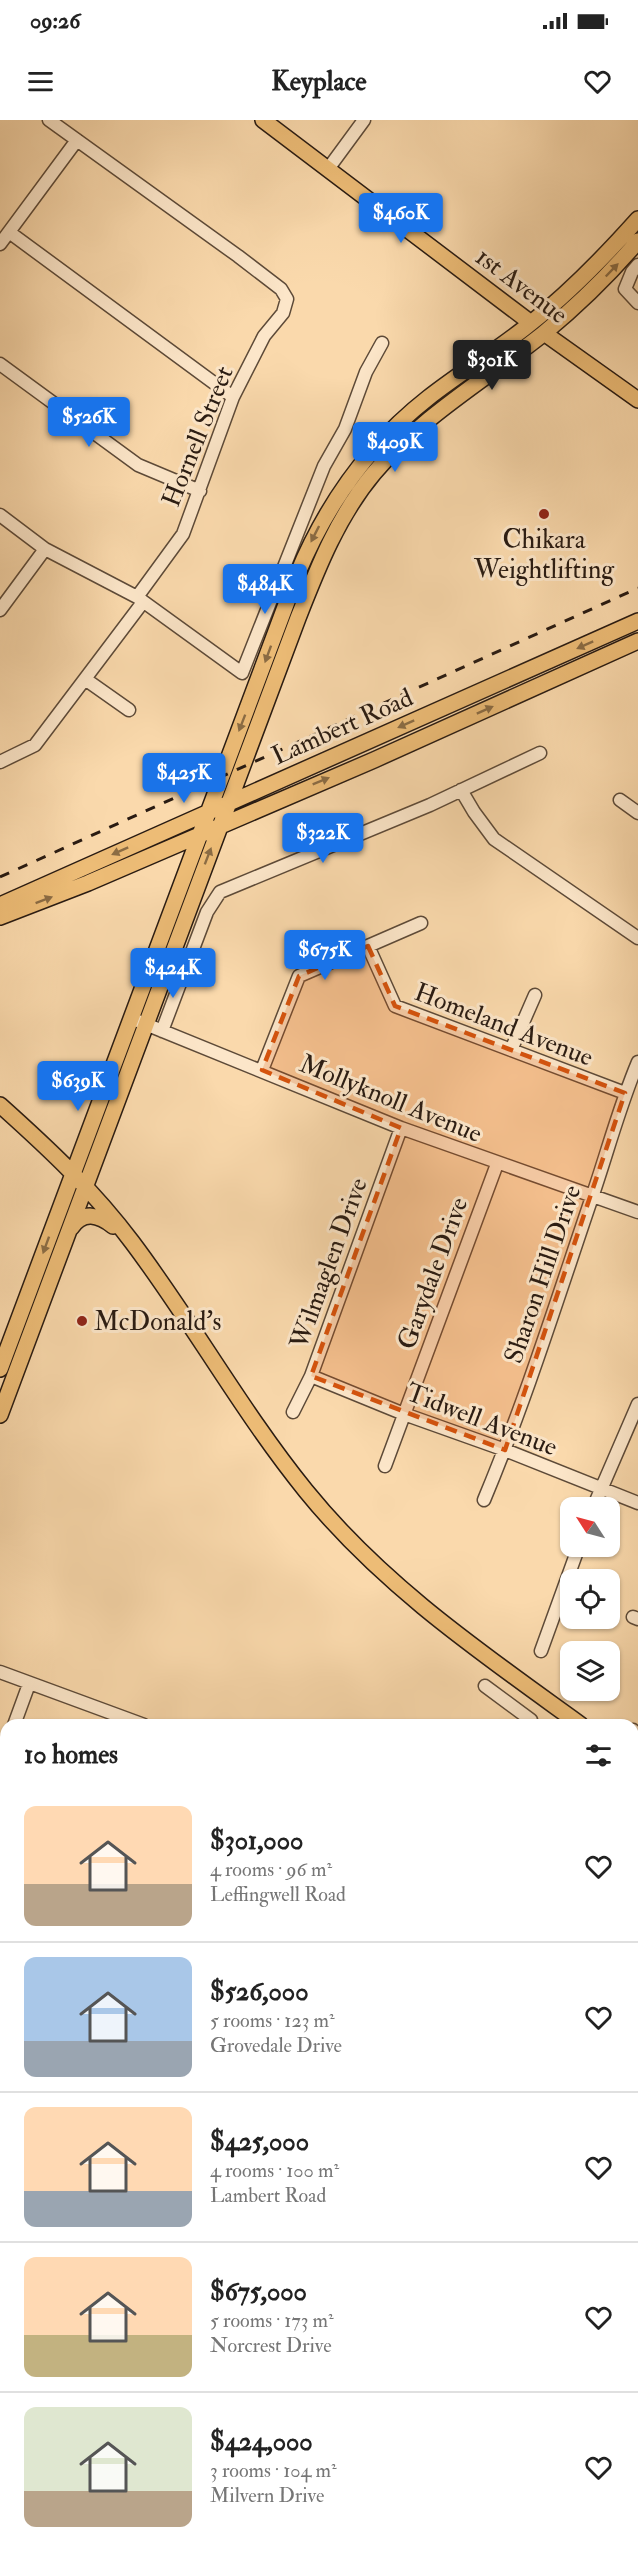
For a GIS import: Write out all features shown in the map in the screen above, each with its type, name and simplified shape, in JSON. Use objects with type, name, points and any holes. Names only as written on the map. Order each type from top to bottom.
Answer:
[{"type":"main road","name":"1st Avenue","points":[[263,120],[531,323]]},
{"type":"main road","points":[[0,1369],[297,575],[332,504],[366,457],[407,415],[531,323],[579,281],[638,219]]},
{"type":"main road","points":[[0,1415],[321,559],[350,506],[372,474],[413,431],[544,333],[584,297],[638,242]]},
{"type":"main road","name":"1st Avenue","points":[[544,333],[638,400]]},
{"type":"main road","name":"Lambert Road","points":[[0,905],[638,621]]},
{"type":"main road","name":"Lambert Road","points":[[0,918],[374,760],[638,640]]},
{"type":"main road","points":[[239,773],[249,783],[257,783],[297,772]]},
{"type":"main road","points":[[124,867],[163,854],[174,857],[180,867],[176,897]]},
{"type":"main road","points":[[0,1106],[86,1185],[131,1240],[250,1419],[342,1533],[412,1599],[460,1638],[573,1719]]},
{"type":"main road","points":[[68,1233],[79,1218],[95,1215],[131,1240]]},
{"type":"street","points":[[0,244],[77,140],[49,120]]},
{"type":"street","points":[[328,168],[364,120]]},
{"type":"street","name":"Hornell Street","points":[[0,762],[35,745],[86,679],[183,534],[234,397],[264,336],[283,313],[287,299],[281,289],[77,140]]},
{"type":"street","points":[[9,232],[234,397]]},
{"type":"street","points":[[638,265],[632,272],[625,289],[638,303]]},
{"type":"street","name":"1st Avenue","points":[[531,323],[544,333]]},
{"type":"street","points":[[0,515],[45,549],[140,600],[242,673],[324,466],[345,429],[366,372],[382,343]]},
{"type":"street","points":[[0,364],[138,465],[200,490]]},
{"type":"street","points":[[0,610],[45,549]]},
{"type":"street","points":[[86,679],[129,710]]},
{"type":"street","points":[[162,1031],[207,912],[220,892],[461,790],[540,753]]},
{"type":"street","points":[[461,790],[494,838],[638,938]]},
{"type":"street","points":[[620,800],[638,813]]},
{"type":"street","points":[[262,1070],[299,976],[421,923]]},
{"type":"street","name":"Homeland Avenue","points":[[368,946],[394,1006],[625,1093]]},
{"type":"street","points":[[512,1050],[535,995]]},
{"type":"street","name":"Mollyknoll Avenue","points":[[131,1018],[401,1128],[497,1164],[638,1212]]},
{"type":"street","name":"Sharon Hill Drive","points":[[484,1500],[505,1450],[592,1197],[625,1093],[638,1062]]},
{"type":"street","name":"Wilmaglen Drive","points":[[293,1412],[311,1376],[401,1128]]},
{"type":"street","name":"Garydale Drive","points":[[385,1466],[497,1164]]},
{"type":"street","name":"Tidwell Avenue","points":[[311,1376],[638,1503]]},
{"type":"street","points":[[597,1497],[638,1404]]},
{"type":"street","points":[[542,1651],[575,1557]]},
{"type":"street","points":[[0,1672],[115,1719]]},
{"type":"street","points":[[16,1719],[29,1684]]},
{"type":"street","points":[[485,1686],[530,1719]]},
{"type":"highlighted area","points":[[368,946],[395,1006],[625,1093],[505,1450],[311,1376],[401,1128],[262,1070],[299,976]]},
{"type":"railway","points":[[0,877],[638,588]]},
{"type":"place","name":"Chikara Weightlifting","points":[[544,514]]},
{"type":"place","name":"McDonald's","points":[[82,1321]]}]
